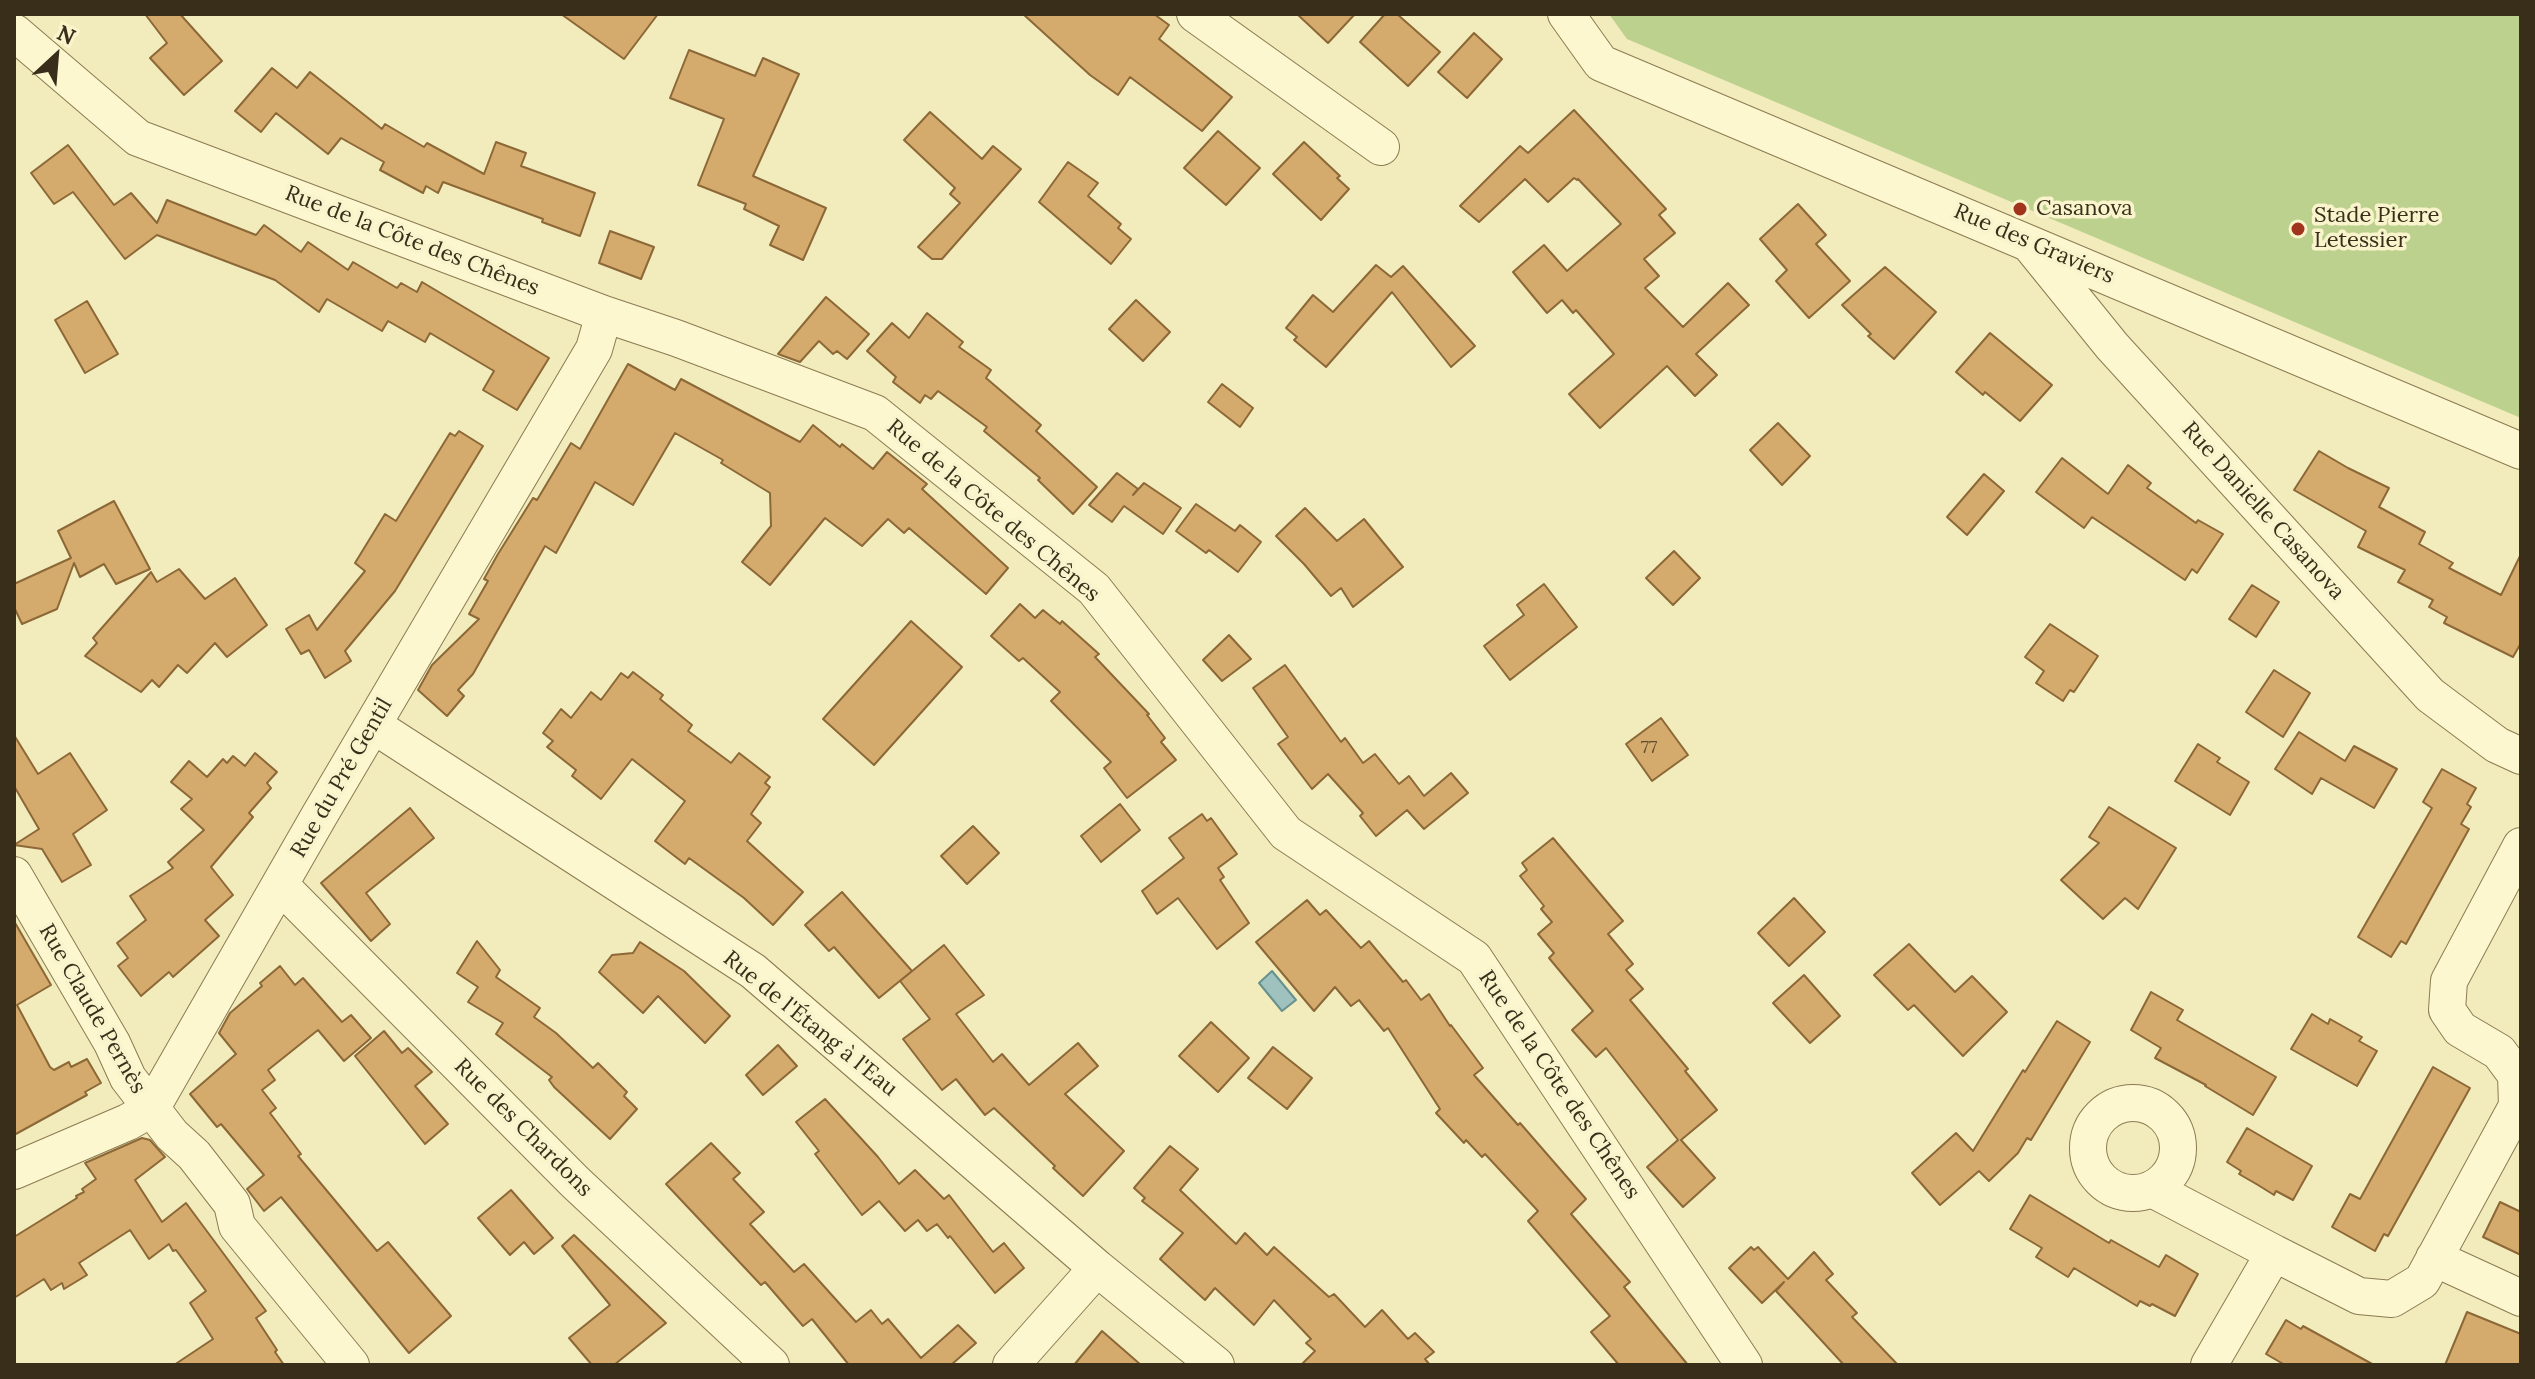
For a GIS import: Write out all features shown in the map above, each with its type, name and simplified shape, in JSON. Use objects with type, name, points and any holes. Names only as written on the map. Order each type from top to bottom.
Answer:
[{"type":"street","points":[[1195,14],[1381,147]]},
{"type":"street","name":"Rue des Graviers","points":[[1566,14],[1601,63],[2521,451]]},
{"type":"street","name":"Rue de la Côte des Chênes","points":[[14,32],[138,138],[875,413],[1094,589],[1286,833],[1474,958],[1744,1365]]},
{"type":"street","name":"Rue Danielle Casanova","points":[[2027,241],[2112,346],[2430,695],[2497,745],[2521,756]]},
{"type":"street","name":"Rue du Pré Gentil","points":[[151,1109],[594,349],[604,314]]},
{"type":"street","name":"Rue de l'Étang à l'Eau","points":[[373,725],[753,971],[1097,1268],[1216,1365]]},
{"type":"street","points":[[2152,1189],[2359,1296],[2392,1299],[2422,1281],[2517,1106],[2516,1075],[2508,1063],[2499,1052],[2460,1029],[2447,1010],[2449,981],[2521,846]]},
{"type":"street","name":"Rue Claude Pernès","points":[[14,875],[112,1043],[128,1078],[172,1135],[194,1155],[232,1204],[237,1226],[351,1365]]},
{"type":"street","name":"Rue des Chardons","points":[[280,885],[575,1182],[771,1365]]},
{"type":"street","points":[[14,1171],[151,1109]]},
{"type":"street","points":[[2209,1365],[2274,1253]]},
{"type":"street","points":[[2434,1258],[2521,1298]]},
{"type":"street","points":[[1011,1365],[1097,1268]]},
{"type":"green space","name":"Stade Pierre Letessier","points":[[1609,14],[2521,14],[2521,418],[1627,39]]},
{"type":"water","points":[[1272,971],[1296,1000],[1282,1011],[1259,983]]},
{"type":"building","points":[[145,14],[180,14],[222,61],[184,95],[150,58],[167,43]]},
{"type":"building","points":[[561,14],[658,14],[624,59]]},
{"type":"building","points":[[1023,14],[1154,14],[1169,25],[1159,39],[1232,97],[1202,131],[1130,77],[1118,95],[1090,75]]},
{"type":"building","points":[[1297,14],[1355,14],[1328,43]]},
{"type":"building","points":[[1385,14],[1397,14],[1440,52],[1408,86],[1360,42]]},
{"type":"building","points":[[1474,33],[1502,59],[1467,98],[1438,72]]},
{"type":"building","points":[[689,50],[755,76],[763,58],[799,74],[753,176],[826,208],[803,260],[770,245],[779,226],[744,209],[746,204],[698,185],[724,119],[670,98]]},
{"type":"building","points":[[272,68],[297,88],[310,72],[382,129],[385,124],[424,147],[427,143],[484,174],[496,142],[526,153],[521,166],[595,193],[580,236],[443,182],[438,193],[426,186],[423,193],[380,170],[384,162],[341,138],[328,154],[276,113],[261,132],[235,111]]},
{"type":"building","points":[[1574,110],[1666,209],[1659,215],[1675,233],[1644,259],[1659,276],[1645,288],[1683,327],[1728,283],[1749,305],[1696,354],[1717,375],[1695,396],[1667,366],[1600,428],[1569,394],[1614,354],[1576,310],[1573,313],[1562,300],[1547,313],[1513,272],[1544,245],[1567,271],[1621,224],[1574,178],[1548,202],[1525,179],[1479,222],[1460,206],[1520,146],[1528,153]]},
{"type":"building","points":[[930,112],[982,159],[993,146],[1021,169],[942,259],[932,259],[918,247],[960,203],[950,194],[955,188],[904,140]]},
{"type":"building","points":[[1218,131],[1260,168],[1226,205],[1184,168]]},
{"type":"building","points":[[1304,142],[1340,176],[1337,178],[1349,189],[1321,220],[1273,174]]},
{"type":"building","points":[[68,145],[114,205],[131,193],[157,223],[167,200],[256,235],[264,225],[301,252],[308,242],[348,270],[353,262],[397,288],[401,283],[417,292],[422,282],[549,358],[517,410],[483,390],[494,371],[430,333],[425,342],[388,321],[382,331],[327,299],[319,312],[275,280],[157,235],[125,259],[73,192],[54,204],[31,173]]},
{"type":"building","points":[[1068,162],[1098,183],[1088,196],[1121,224],[1118,228],[1131,239],[1111,264],[1039,202]]},
{"type":"building","points":[[1798,204],[1826,235],[1816,244],[1850,281],[1809,318],[1776,281],[1787,270],[1760,239]]},
{"type":"building","points":[[610,231],[654,247],[641,279],[599,263]]},
{"type":"building","points":[[1376,265],[1391,277],[1403,266],[1475,346],[1451,367],[1392,292],[1326,367],[1294,340],[1297,337],[1286,328],[1313,295],[1333,312]]},
{"type":"building","points":[[1885,267],[1936,312],[1894,359],[1868,336],[1871,334],[1842,305]]},
{"type":"building","points":[[826,297],[869,334],[847,359],[837,351],[833,354],[819,341],[800,362],[778,354]]},
{"type":"building","points":[[1136,300],[1170,332],[1143,361],[1109,329]]},
{"type":"building","points":[[87,301],[118,354],[85,373],[55,320]]},
{"type":"building","points":[[927,313],[963,342],[959,347],[991,370],[986,378],[1041,425],[1036,431],[1097,487],[1073,514],[1038,480],[1040,478],[984,431],[987,427],[938,391],[931,399],[925,395],[920,403],[893,382],[896,377],[867,351],[892,323],[909,338]]},
{"type":"building","points":[[1990,333],[2052,385],[2020,421],[1956,372]]},
{"type":"building","points":[[628,364],[675,390],[681,379],[800,442],[813,425],[873,469],[887,452],[927,484],[922,489],[1008,568],[986,594],[909,528],[904,533],[888,519],[862,546],[825,518],[770,585],[742,562],[771,526],[770,493],[721,463],[723,460],[675,433],[633,505],[595,482],[556,553],[545,546],[473,674],[458,690],[464,696],[447,716],[418,690],[432,665],[479,619],[469,614],[488,581],[484,579],[498,554],[533,498],[537,500],[571,443],[580,449]]},
{"type":"building","points":[[1222,384],[1253,408],[1240,427],[1208,402]]},
{"type":"building","points":[[1778,423],[1810,456],[1782,485],[1750,450]]},
{"type":"building","points":[[459,431],[483,446],[395,591],[345,651],[351,661],[325,678],[309,650],[301,654],[286,629],[309,615],[317,630],[365,571],[355,563],[385,514],[396,521],[450,433],[455,436]]},
{"type":"building","points":[[2319,451],[2389,488],[2379,507],[2425,532],[2419,544],[2453,563],[2449,568],[2501,595],[2521,554],[2521,643],[2513,657],[2444,623],[2447,617],[2429,607],[2433,600],[2398,582],[2405,570],[2358,547],[2366,531],[2294,490]]},
{"type":"building","points":[[2062,458],[2108,494],[2128,465],[2151,483],[2147,488],[2196,523],[2198,520],[2223,534],[2197,573],[2192,569],[2185,580],[2092,517],[2084,528],[2036,492]]},
{"type":"building","points":[[1117,473],[1138,489],[1133,495],[1144,483],[1181,508],[1163,534],[1124,506],[1112,522],[1089,505]]},
{"type":"building","points":[[1984,474],[2004,491],[1967,535],[1947,517]]},
{"type":"building","points":[[114,501],[150,569],[116,584],[104,564],[80,577],[74,563],[57,609],[22,624],[14,607],[14,584],[71,558],[58,531]]},
{"type":"building","points":[[1196,504],[1235,531],[1240,525],[1261,542],[1238,572],[1176,531]]},
{"type":"building","points":[[1305,508],[1337,541],[1364,519],[1403,567],[1353,607],[1341,588],[1331,596],[1276,536]]},
{"type":"building","points":[[1674,551],[1700,578],[1673,605],[1646,578]]},
{"type":"building","points":[[179,569],[205,599],[235,578],[267,625],[227,657],[215,643],[187,673],[178,665],[159,687],[152,680],[141,692],[85,656],[97,643],[93,638],[151,572],[157,582]]},
{"type":"building","points":[[1544,584],[1577,627],[1510,680],[1484,646],[1524,615],[1517,605]]},
{"type":"building","points":[[2252,585],[2279,602],[2256,637],[2229,619]]},
{"type":"building","points":[[1020,604],[1035,618],[1043,610],[1060,624],[1062,621],[1099,654],[1095,657],[1149,714],[1165,738],[1161,742],[1176,760],[1127,798],[1104,768],[1111,762],[1051,701],[1060,692],[1023,658],[1019,661],[991,636]]},
{"type":"building","points":[[911,621],[962,667],[874,765],[823,719]]},
{"type":"building","points":[[2050,624],[2098,656],[2074,692],[2070,690],[2063,701],[2036,683],[2044,671],[2025,657]]},
{"type":"building","points":[[1229,635],[1251,659],[1222,681],[1203,660]]},
{"type":"building","points":[[1285,665],[1341,742],[1345,738],[1363,763],[1375,754],[1399,784],[1409,776],[1424,796],[1451,773],[1468,793],[1424,829],[1407,810],[1376,836],[1360,816],[1363,813],[1328,774],[1312,789],[1278,744],[1288,737],[1253,688]]},
{"type":"building","points":[[2274,670],[2310,693],[2283,737],[2246,712]]},
{"type":"building","points":[[633,672],[663,695],[660,699],[692,725],[688,731],[731,763],[739,753],[770,777],[765,783],[770,787],[751,814],[761,823],[747,841],[803,892],[773,925],[744,898],[689,858],[685,864],[655,841],[685,801],[632,759],[601,799],[572,776],[576,770],[547,747],[553,741],[543,733],[561,709],[571,718],[591,692],[601,700],[621,673],[628,678]]},
{"type":"building","points":[[1661,718],[1688,755],[1652,781],[1626,744]]},
{"type":"building","points":[[2299,732],[2345,761],[2354,746],[2397,769],[2374,808],[2321,778],[2312,794],[2275,769]]},
{"type":"building","points":[[14,735],[38,774],[70,753],[107,810],[73,834],[91,865],[62,882],[42,849],[14,845],[39,829],[14,786]]},
{"type":"building","points":[[2198,744],[2220,758],[2217,762],[2249,782],[2230,815],[2175,781]]},
{"type":"building","points":[[255,753],[277,772],[267,783],[271,788],[249,813],[253,817],[211,867],[233,895],[205,920],[219,936],[173,977],[169,972],[141,996],[118,966],[128,958],[117,943],[146,920],[130,896],[173,868],[168,862],[204,830],[181,809],[192,799],[171,782],[189,761],[207,777],[223,759],[227,763],[233,756],[245,766]]},
{"type":"building","points":[[2442,769],[2476,788],[2467,804],[2471,807],[2461,824],[2469,829],[2406,944],[2401,941],[2391,957],[2358,937],[2432,808],[2423,802]]},
{"type":"building","points":[[1120,804],[1140,830],[1101,862],[1081,836]]},
{"type":"building","points":[[2109,807],[2176,848],[2138,909],[2125,898],[2103,919],[2061,880],[2099,843],[2089,837]]},
{"type":"building","points":[[410,808],[434,838],[366,893],[390,924],[371,941],[321,883]]},
{"type":"building","points":[[1202,814],[1207,821],[1211,818],[1237,854],[1218,868],[1224,877],[1220,880],[1249,923],[1217,949],[1178,898],[1157,914],[1142,891],[1184,858],[1169,838]]},
{"type":"building","points":[[973,826],[999,853],[967,884],[941,856]]},
{"type":"building","points":[[1553,838],[1623,921],[1608,934],[1633,964],[1626,970],[1643,989],[1630,1000],[1688,1069],[1685,1071],[1717,1110],[1681,1140],[1715,1178],[1683,1207],[1647,1167],[1678,1140],[1606,1048],[1596,1057],[1572,1030],[1593,1011],[1549,958],[1554,953],[1538,934],[1552,922],[1541,909],[1544,906],[1520,876],[1527,870],[1522,863]]},
{"type":"building","points":[[842,892],[912,971],[879,998],[834,947],[829,951],[805,925]]},
{"type":"building","points":[[1794,898],[1825,932],[1789,966],[1758,933]]},
{"type":"building","points":[[1307,900],[1320,915],[1326,910],[1361,948],[1369,941],[1421,1000],[1429,994],[1483,1068],[1474,1075],[1586,1199],[1571,1214],[1630,1282],[1624,1287],[1688,1365],[1619,1365],[1591,1332],[1610,1316],[1528,1221],[1538,1211],[1485,1154],[1482,1157],[1466,1140],[1464,1143],[1436,1113],[1440,1109],[1388,1028],[1384,1031],[1359,1000],[1351,1006],[1335,987],[1314,1011],[1256,942]]},
{"type":"building","points":[[14,921],[51,985],[17,1005],[50,1067],[54,1070],[69,1062],[71,1067],[87,1059],[101,1083],[85,1092],[87,1095],[14,1135]]},
{"type":"building","points":[[477,941],[500,970],[496,977],[540,1008],[534,1017],[593,1068],[598,1063],[627,1092],[624,1096],[637,1109],[610,1139],[554,1087],[549,1080],[552,1077],[496,1034],[503,1023],[468,1002],[478,987],[457,973]]},
{"type":"building","points":[[640,942],[684,971],[730,1016],[705,1043],[658,996],[643,1013],[599,972],[612,955],[633,953]]},
{"type":"building","points":[[1909,944],[1955,992],[1972,976],[2007,1012],[1963,1056],[1914,1005],[1908,1010],[1874,975]]},
{"type":"building","points":[[944,945],[984,995],[956,1014],[993,1062],[1002,1054],[1029,1085],[1078,1043],[1098,1066],[1065,1094],[1124,1151],[1083,1196],[994,1108],[985,1115],[956,1079],[942,1090],[903,1039],[930,1019],[900,981]]},
{"type":"building","points":[[280,966],[295,985],[303,978],[342,1022],[351,1015],[371,1038],[344,1061],[318,1030],[268,1070],[275,1080],[262,1090],[276,1108],[270,1113],[301,1154],[298,1156],[377,1251],[388,1242],[451,1316],[409,1353],[281,1197],[264,1211],[247,1189],[264,1175],[221,1124],[217,1127],[190,1094],[236,1054],[219,1033],[230,1013]]},
{"type":"building","points":[[1804,975],[1840,1016],[1810,1043],[1773,1003]]},
{"type":"building","points":[[2151,992],[2183,1010],[2177,1020],[2276,1077],[2253,1115],[2155,1058],[2161,1048],[2131,1030]]},
{"type":"building","points":[[2312,1014],[2328,1024],[2330,1019],[2362,1037],[2359,1041],[2377,1051],[2357,1086],[2291,1049]]},
{"type":"building","points":[[2057,1021],[2090,1042],[2031,1140],[2027,1138],[2018,1153],[1989,1181],[1979,1171],[1940,1205],[1912,1173],[1956,1133],[1973,1151]]},
{"type":"building","points":[[1211,1022],[1249,1058],[1218,1092],[1179,1056]]},
{"type":"building","points":[[384,1031],[402,1053],[408,1048],[432,1072],[415,1086],[448,1124],[425,1144],[355,1056]]},
{"type":"building","points":[[778,1045],[797,1066],[763,1095],[746,1075]]},
{"type":"building","points":[[1273,1047],[1312,1078],[1287,1109],[1248,1078]]},
{"type":"building","points":[[2433,1067],[2470,1088],[2388,1236],[2384,1234],[2375,1251],[2332,1227],[2350,1194],[2360,1199]]},
{"type":"building","points":[[825,1099],[899,1184],[915,1170],[944,1199],[949,1195],[993,1252],[1004,1243],[1024,1268],[995,1293],[937,1224],[927,1231],[918,1220],[905,1231],[879,1201],[862,1215],[815,1154],[819,1151],[796,1122]]},
{"type":"building","points":[[2247,1128],[2312,1166],[2293,1200],[2276,1191],[2274,1195],[2239,1174],[2241,1171],[2227,1162]]},
{"type":"building","points":[[142,1138],[150,1140],[165,1157],[135,1180],[162,1222],[186,1203],[266,1311],[256,1318],[284,1365],[174,1365],[213,1339],[190,1303],[206,1291],[169,1244],[149,1259],[130,1230],[79,1263],[87,1275],[64,1289],[62,1283],[51,1290],[44,1279],[14,1298],[14,1237],[84,1192],[82,1189],[96,1179],[85,1163]]},
{"type":"building","points":[[711,1143],[740,1173],[733,1179],[764,1212],[750,1224],[794,1272],[804,1264],[856,1322],[871,1310],[882,1324],[888,1319],[921,1358],[958,1325],[976,1343],[951,1365],[849,1365],[812,1319],[803,1326],[765,1282],[761,1285],[666,1184]]},
{"type":"building","points":[[1170,1146],[1198,1169],[1180,1190],[1236,1244],[1245,1233],[1267,1255],[1274,1247],[1329,1297],[1334,1294],[1365,1327],[1382,1310],[1408,1339],[1415,1333],[1434,1352],[1425,1359],[1430,1365],[1301,1365],[1315,1351],[1306,1343],[1311,1339],[1274,1300],[1254,1325],[1215,1288],[1205,1300],[1160,1259],[1183,1233],[1142,1201],[1145,1198],[1134,1188]]},
{"type":"building","points":[[511,1190],[553,1238],[534,1254],[524,1242],[510,1255],[478,1218]]},
{"type":"building","points":[[2030,1195],[2109,1243],[2111,1240],[2159,1267],[2166,1255],[2198,1274],[2175,1316],[2152,1304],[2150,1306],[2140,1301],[2137,1306],[2074,1268],[2068,1277],[2036,1257],[2042,1248],[2010,1229]]},
{"type":"building","points":[[2500,1202],[2521,1212],[2521,1255],[2483,1237]]},
{"type":"building","points":[[574,1235],[666,1323],[614,1365],[592,1365],[569,1338],[610,1305],[562,1246]]},
{"type":"building","points":[[1751,1247],[1754,1250],[1758,1247],[1788,1279],[1814,1252],[1833,1274],[1826,1280],[1857,1313],[1852,1317],[1898,1365],[1844,1365],[1776,1291],[1784,1282],[1762,1303],[1729,1268]]},
{"type":"building","points":[[2467,1312],[2521,1334],[2521,1365],[2445,1365]]},
{"type":"building","points":[[2286,1320],[2374,1365],[2285,1365],[2266,1354]]},
{"type":"building","points":[[1102,1331],[1141,1365],[1074,1365]]},
{"type":"place","name":"Casanova","points":[[2020,209]]},
{"type":"place","name":"Stade Pierre Letessier","points":[[2298,229]]}]
